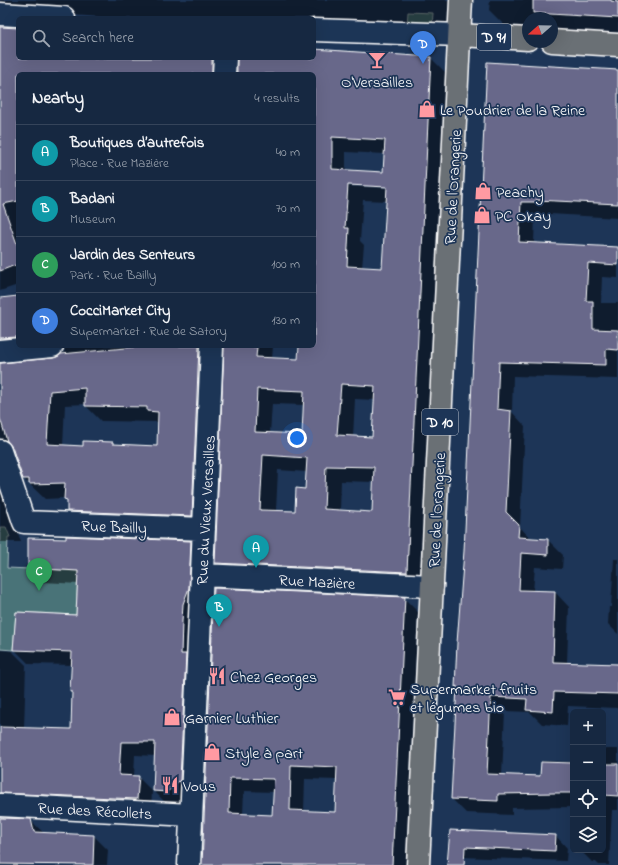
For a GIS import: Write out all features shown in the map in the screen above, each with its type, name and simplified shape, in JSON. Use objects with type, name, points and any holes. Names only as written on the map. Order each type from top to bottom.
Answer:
[{"type":"main road","name":"D 10","points":[[460,35],[461,0]]},
{"type":"main road","name":"D 91","points":[[460,35],[522,39]]},
{"type":"main road","name":"Rue de l'Orangerie","points":[[418,865],[460,35]]},
{"type":"main road","points":[[558,41],[618,45]]},
{"type":"street","points":[[0,14],[32,16]]},
{"type":"street","points":[[316,30],[460,35]]},
{"type":"street","points":[[224,72],[225,60]]},
{"type":"street","points":[[0,351],[31,348]]},
{"type":"street","name":"Rue du Vieux Versailles","points":[[189,865],[212,348]]},
{"type":"street","name":"Rue Bailly","points":[[0,451],[24,522],[204,529]]},
{"type":"street","name":"Rue Mazière","points":[[202,575],[432,586]]},
{"type":"street","name":"Rue des Récollets","points":[[0,805],[191,815]]},
{"type":"green space","points":[[408,12],[433,13],[432,27],[407,26]]},
{"type":"green space","points":[[0,527],[6,527],[10,537],[8,537],[7,568],[78,571],[76,615],[16,612],[13,650],[0,649]]},
{"type":"building","points":[[533,0],[611,0],[618,2],[618,18],[558,14],[558,12],[533,12]]},
{"type":"building","points":[[0,27],[16,28],[16,60],[212,60],[212,72],[16,72],[16,201],[3,204],[16,241],[16,265],[0,271]]},
{"type":"building","points":[[316,49],[431,57],[407,572],[215,563],[224,348],[257,348],[256,357],[298,359],[299,348],[316,348],[316,72],[237,72],[237,60],[316,60]],"holes":[[[332,137],[385,140],[383,172],[332,169]],[[348,185],[387,187],[382,268],[347,266],[349,228],[345,228]],[[341,384],[375,386],[372,437],[337,435]],[[257,389],[304,391],[302,434],[255,432]],[[263,455],[307,458],[305,489],[296,488],[295,511],[260,510]],[[326,466],[374,467],[372,512],[324,509]]]},
{"type":"building","points":[[487,62],[618,70],[618,204],[536,200],[536,202],[521,202],[519,242],[618,247],[618,265],[588,263],[586,301],[593,301],[593,329],[618,330],[618,350],[606,349],[606,365],[499,362],[497,409],[511,411],[506,512],[519,525],[518,537],[548,539],[548,555],[521,553],[519,590],[555,591],[553,662],[618,664],[618,694],[554,692],[553,712],[526,710],[527,699],[491,697],[487,774],[540,776],[541,762],[570,763],[570,793],[498,794],[498,801],[451,799],[457,686],[455,687],[457,643],[464,551]]},
{"type":"building","points":[[16,296],[16,337],[0,338],[0,298]]},
{"type":"building","points":[[126,348],[199,348],[192,516],[67,511],[67,500],[64,499],[65,483],[29,484],[29,479],[23,479],[12,447],[7,441],[0,418],[0,363],[53,358],[61,354]],"holes":[[[85,388],[85,406],[147,407],[147,411],[158,412],[157,446],[83,441],[83,446],[47,444],[50,391]]]},
{"type":"building","points":[[66,536],[191,541],[189,588],[183,604],[182,621],[181,654],[186,654],[180,780],[167,792],[153,791],[155,742],[121,742],[119,775],[139,776],[137,799],[0,793],[0,727],[71,729],[72,692],[70,692],[72,652],[13,650],[16,612],[76,615],[78,571],[28,568],[28,538],[66,539]]},
{"type":"building","points":[[214,588],[405,597],[392,865],[202,865]],"holes":[[[291,765],[337,767],[335,812],[290,810]],[[230,778],[274,779],[272,815],[229,813]]]},
{"type":"building","points":[[606,764],[618,764],[618,796],[606,795]]},
{"type":"building","points":[[0,818],[31,819],[34,832],[94,835],[93,865],[0,864]]},
{"type":"building","points":[[450,830],[556,835],[555,851],[465,847],[464,865],[447,865]]},
{"type":"place","name":"O'Versailles","points":[[377,60]]},
{"type":"place","name":"CocciMarket City","points":[[423,64]]},
{"type":"place","name":"Le Poudrier de la Reine","points":[[427,109]]},
{"type":"place","name":"Peachy","points":[[483,191]]},
{"type":"place","name":"PC Okay","points":[[482,215]]},
{"type":"place","name":"Boutiques d’autrefois","points":[[256,568]]},
{"type":"place","name":"Jardin des Senteurs","points":[[39,591]]},
{"type":"place","name":"Badani","points":[[219,627]]},
{"type":"place","name":"Chez Georges","points":[[217,676]]},
{"type":"place","name":"Supermarket fruits et légumes bio","points":[[397,697]]},
{"type":"place","name":"Garnier Luthier","points":[[172,717]]},
{"type":"place","name":"Style à part","points":[[212,752]]},
{"type":"place","name":"Vous","points":[[170,785]]}]
